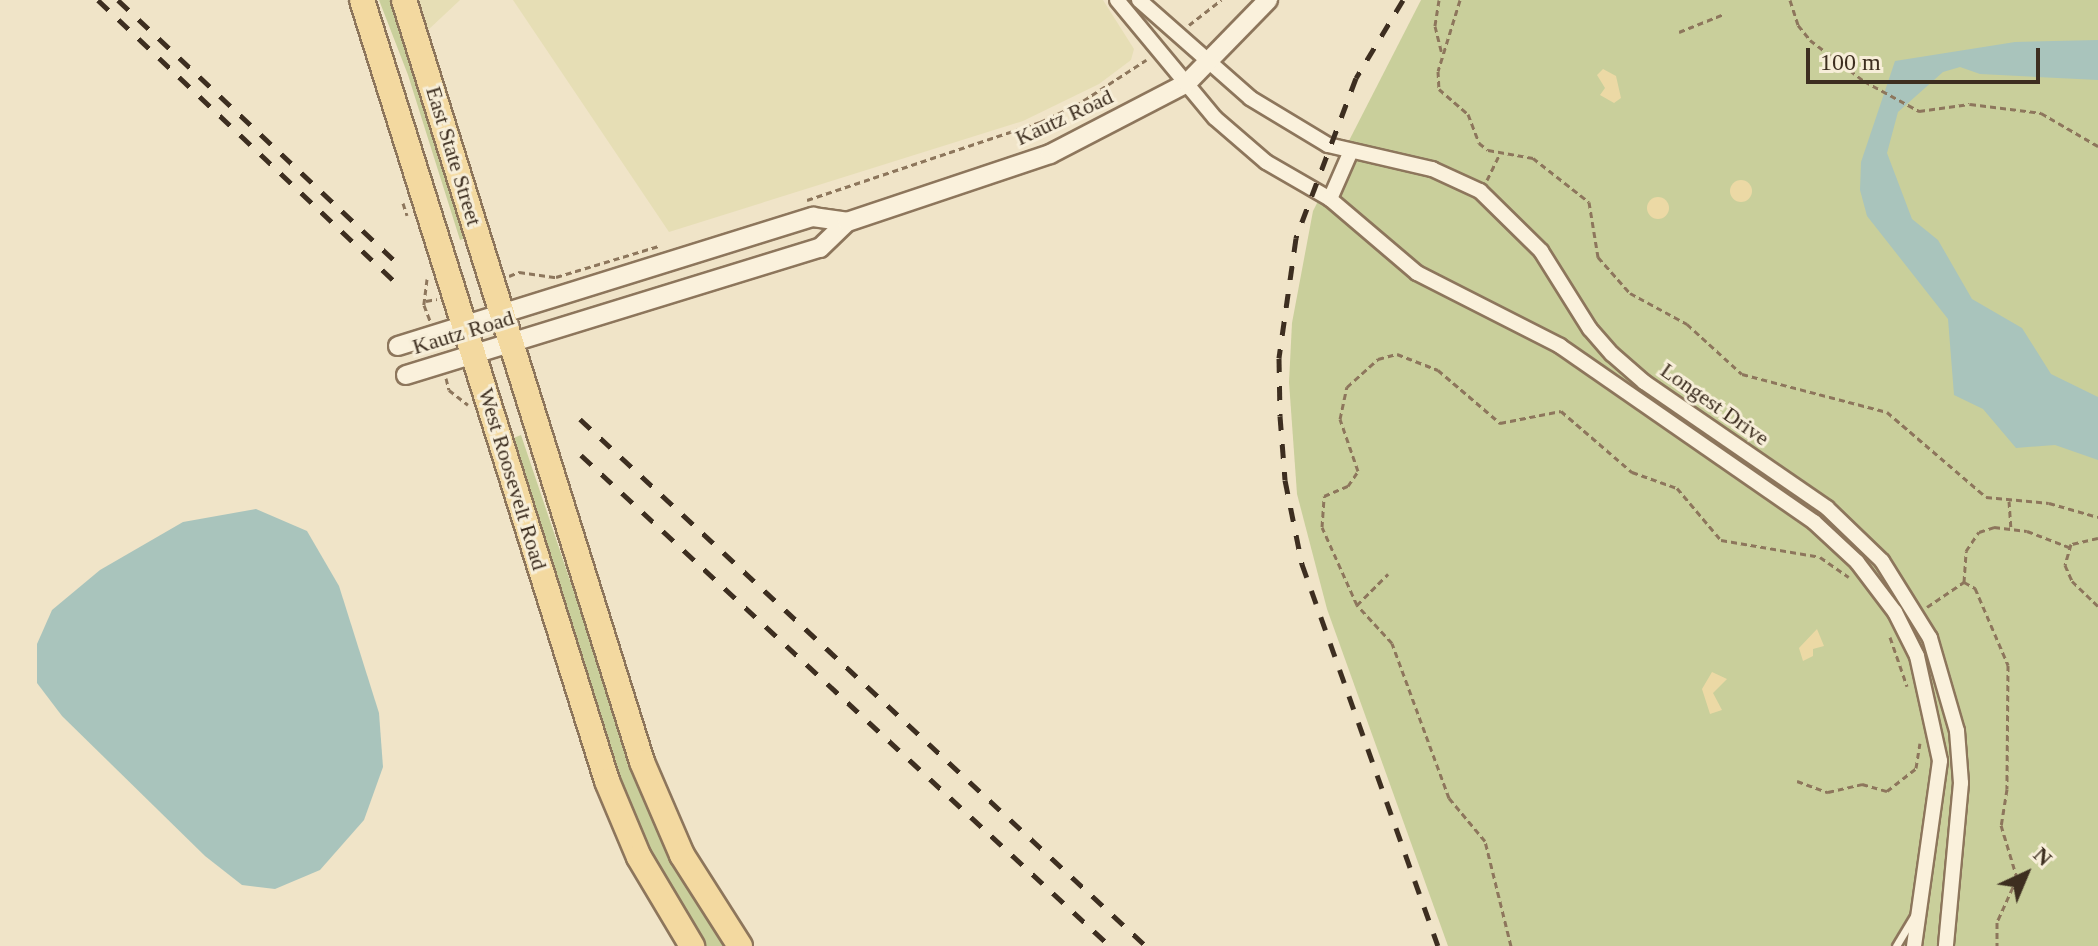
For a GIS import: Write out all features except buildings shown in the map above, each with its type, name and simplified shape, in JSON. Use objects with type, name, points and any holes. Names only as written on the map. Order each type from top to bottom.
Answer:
[{"type":"main road","name":"West Roosevelt Road","points":[[362,0],[607,781],[639,857],[692,946]]},
{"type":"main road","name":"East State Street","points":[[404,0],[503,313]]},
{"type":"main road","name":"West Roosevelt Road","points":[[503,313],[655,796],[696,880],[740,946]]},
{"type":"street","name":"Longest Drive","points":[[1117,0],[1232,136],[1330,199],[1417,273],[1560,346],[1814,522],[1857,562],[1900,622],[1929,695],[1940,761],[1936,813],[1917,910],[1914,946]]},
{"type":"street","name":"Longest Drive","points":[[1139,0],[1207,63],[1301,130],[1351,151],[1432,169],[1480,191],[1541,251],[1590,329],[1612,354],[1644,382],[1827,508],[1882,561],[1917,613],[1951,700],[1957,731],[1961,783],[1946,946]]},
{"type":"street","name":"Kautz Road","points":[[406,375],[820,248],[847,222],[1050,154],[1187,83],[1268,0]]},
{"type":"street","points":[[1330,199],[1351,151]]},
{"type":"street","name":"Kautz Road","points":[[398,346],[813,217],[847,222]]},
{"type":"lane","points":[[1896,946],[1917,910]]},
{"type":"path","points":[[1189,26],[1221,0]]},
{"type":"path","points":[[1439,0],[1435,26],[1443,55]]},
{"type":"path","points":[[1460,0],[1443,55],[1439,89],[1468,114],[1479,143],[1499,155],[1533,158],[1589,202],[1598,257],[1612,277],[1648,306],[1687,324],[1727,366],[1769,385],[1887,412],[1905,423],[1970,487],[2009,501],[2049,503],[2098,517]]},
{"type":"path","points":[[1790,0],[1798,25],[1810,40],[1864,81],[1919,111],[1970,104],[2041,113],[2098,146]]},
{"type":"path","points":[[1679,32],[1724,14]]},
{"type":"path","points":[[798,203],[1040,122],[1085,100],[1145,60]]},
{"type":"path","points":[[1480,191],[1499,155]]},
{"type":"path","points":[[403,203],[408,218]]},
{"type":"path","points":[[511,275],[556,277],[662,245]]},
{"type":"path","points":[[427,277],[427,303]]},
{"type":"path","points":[[1511,946],[1485,841],[1449,798],[1392,643],[1357,605],[1319,511],[1324,496],[1348,486],[1358,471],[1340,419],[1342,397],[1357,377],[1387,354],[1438,370],[1500,423],[1561,411],[1590,431],[1632,472],[1677,488],[1721,540],[1820,557],[1858,587]]},
{"type":"path","points":[[2009,501],[2011,529]]},
{"type":"path","points":[[1917,613],[1964,582],[1972,539],[1994,527],[2011,529],[2069,547]]},
{"type":"path","points":[[2098,538],[2084,538],[2069,547],[2065,565],[2072,581],[2098,606]]},
{"type":"path","points":[[1357,605],[1388,574]]},
{"type":"path","points":[[1964,582],[1982,600],[2008,665],[2007,789],[2001,825],[2017,878],[1997,922],[1997,946]]},
{"type":"path","points":[[1900,622],[1887,630],[1909,690]]},
{"type":"path","points":[[1797,781],[1828,792],[1852,784],[1887,791],[1897,788],[1916,768],[1921,729]]},
{"type":"shaded area","points":[[415,0],[460,0],[427,31]]},
{"type":"shaded area","points":[[513,0],[1103,0],[1134,49],[1131,60],[1099,84],[1023,121],[669,232]]},
{"type":"green space","points":[[379,0],[393,0],[469,237],[460,240],[408,75]]},
{"type":"green space","points":[[1421,0],[2098,0],[2098,946],[1448,946],[1327,609],[1297,494],[1289,382],[1292,323],[1313,211]]},
{"type":"green space","points":[[521,435],[639,785],[663,842],[727,946],[705,946],[697,935],[650,854],[616,774],[511,439]]},
{"type":"sand","points":[[1603,69],[1616,76],[1621,98],[1614,103],[1600,95],[1605,88],[1597,75]]},
{"type":"sand","points":[[1737,180],[1745,180],[1752,191],[1745,202],[1737,202],[1730,195],[1730,187]]},
{"type":"sand","points":[[1658,197],[1666,200],[1669,208],[1666,216],[1658,219],[1650,216],[1647,208],[1650,200]]},
{"type":"sand","points":[[1817,629],[1824,646],[1813,649],[1813,656],[1803,661],[1799,648]]},
{"type":"sand","points":[[1712,672],[1727,679],[1713,693],[1722,710],[1710,714],[1702,689]]},
{"type":"water","points":[[2098,40],[2098,80],[1980,74],[1960,67],[1943,72],[1898,112],[1887,153],[1912,219],[1938,240],[1972,299],[2022,328],[2051,374],[2098,397],[2098,460],[2055,445],[2016,448],[1983,409],[1954,395],[1948,319],[1867,216],[1860,190],[1861,162],[1895,61],[2015,42]]},
{"type":"water","points":[[256,509],[307,531],[339,586],[379,713],[383,767],[364,820],[320,870],[275,889],[242,885],[205,856],[62,716],[37,683],[37,644],[52,610],[100,570],[183,522]]},
{"type":"railway","points":[[98,0],[401,288]]},
{"type":"railway","points":[[118,0],[401,267]]},
{"type":"railway","points":[[1403,0],[1356,78],[1296,238],[1279,358],[1280,416],[1285,480],[1302,564],[1438,946]]},
{"type":"railway","points":[[580,419],[1146,946]]},
{"type":"railway","points":[[581,455],[1110,946]]}]
